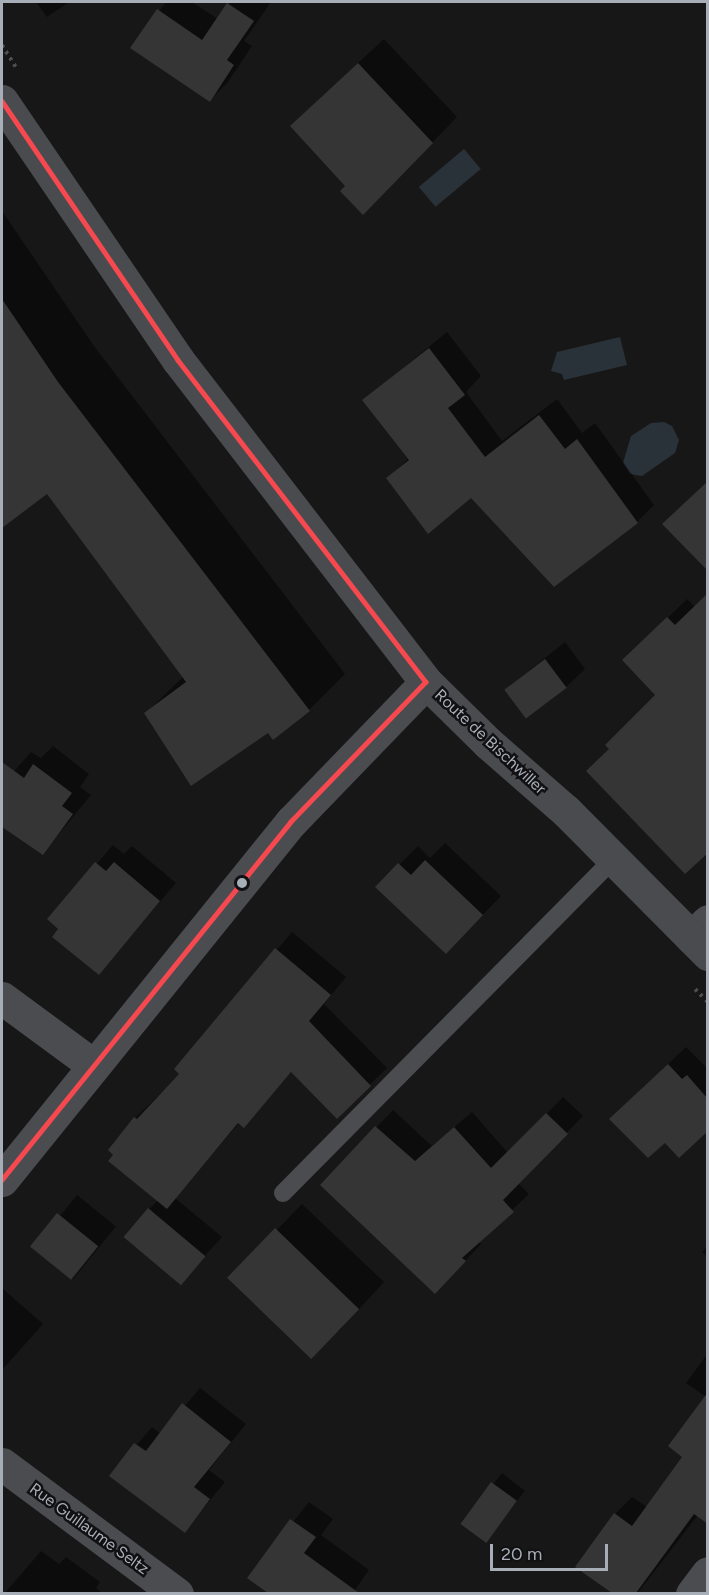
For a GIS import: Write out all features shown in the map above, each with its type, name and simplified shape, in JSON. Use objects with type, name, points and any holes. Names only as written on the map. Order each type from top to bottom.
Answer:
[{"type":"street","name":"Route de Bischwiller","points":[[2,101],[178,360],[426,682],[614,860],[702,938]]},
{"type":"street","points":[[2,1180],[291,822],[426,682]]},
{"type":"street","points":[[2,998],[93,1065]]},
{"type":"street","name":"Rue Guillaume Seltz","points":[[2,1464],[177,1593]]},
{"type":"street","points":[[692,1593],[708,1573]]},
{"type":"lane","points":[[283,1193],[614,860]]},
{"type":"path","points":[[2,45],[21,74]]},
{"type":"shaded area","points":[[464,149],[481,169],[436,207],[419,187]]},
{"type":"shaded area","points":[[620,337],[627,365],[564,380],[562,374],[551,371],[557,352]]},
{"type":"shaded area","points":[[664,422],[672,426],[679,440],[675,453],[642,476],[630,474],[623,463],[631,436],[651,423]]},
{"type":"building","points":[[227,3],[254,21],[227,60],[234,65],[210,102],[130,48],[157,9],[202,40]]},
{"type":"building","points":[[358,63],[433,143],[363,215],[340,191],[345,186],[290,126]]},
{"type":"building","points":[[2,299],[58,382],[310,711],[273,740],[268,733],[191,786],[144,713],[186,682],[47,494],[2,528]]},
{"type":"building","points":[[429,348],[465,395],[448,408],[485,457],[539,415],[565,449],[577,439],[638,523],[554,587],[471,498],[428,534],[386,478],[409,460],[362,400]]},
{"type":"building","points":[[708,481],[708,571],[662,524]]},
{"type":"building","points":[[708,593],[708,853],[685,874],[586,771],[609,749],[605,745],[655,695],[622,660],[667,617],[675,625]]},
{"type":"building","points":[[545,659],[567,688],[526,718],[504,690]]},
{"type":"building","points":[[2,762],[24,778],[33,764],[72,793],[62,806],[73,814],[43,855],[2,827]]},
{"type":"building","points":[[425,860],[483,915],[446,954],[375,887],[398,863],[411,875]]},
{"type":"building","points":[[95,862],[106,871],[114,862],[160,901],[99,975],[52,937],[58,929],[47,919]]},
{"type":"building","points":[[275,948],[331,995],[309,1021],[371,1086],[337,1119],[291,1072],[244,1128],[238,1123],[167,1209],[108,1161],[113,1155],[108,1150],[134,1117],[137,1119],[179,1074],[174,1069]]},
{"type":"building","points":[[668,1064],[682,1079],[687,1075],[708,1099],[708,1131],[679,1158],[665,1143],[648,1158],[609,1119]]},
{"type":"building","points":[[546,1113],[568,1134],[503,1200],[514,1212],[462,1258],[466,1261],[435,1294],[320,1185],[375,1126],[415,1161],[454,1127],[491,1168]]},
{"type":"building","points":[[148,1208],[205,1256],[181,1285],[124,1237]]},
{"type":"building","points":[[57,1213],[98,1246],[71,1280],[30,1246]]},
{"type":"building","points":[[275,1228],[359,1309],[311,1359],[227,1278]]},
{"type":"building","points":[[708,1392],[708,1524],[694,1514],[636,1593],[612,1593],[575,1567],[614,1513],[632,1526],[682,1457],[668,1446]]},
{"type":"building","points":[[182,1403],[231,1442],[194,1487],[210,1499],[185,1533],[109,1476],[134,1443],[146,1451]]},
{"type":"building","points":[[491,1482],[517,1501],[486,1543],[460,1524]]},
{"type":"building","points":[[290,1519],[316,1537],[304,1553],[359,1593],[268,1593],[247,1578]]},
{"type":"transit line","points":[[2,101],[178,360],[426,682],[291,822],[2,1180]]}]
